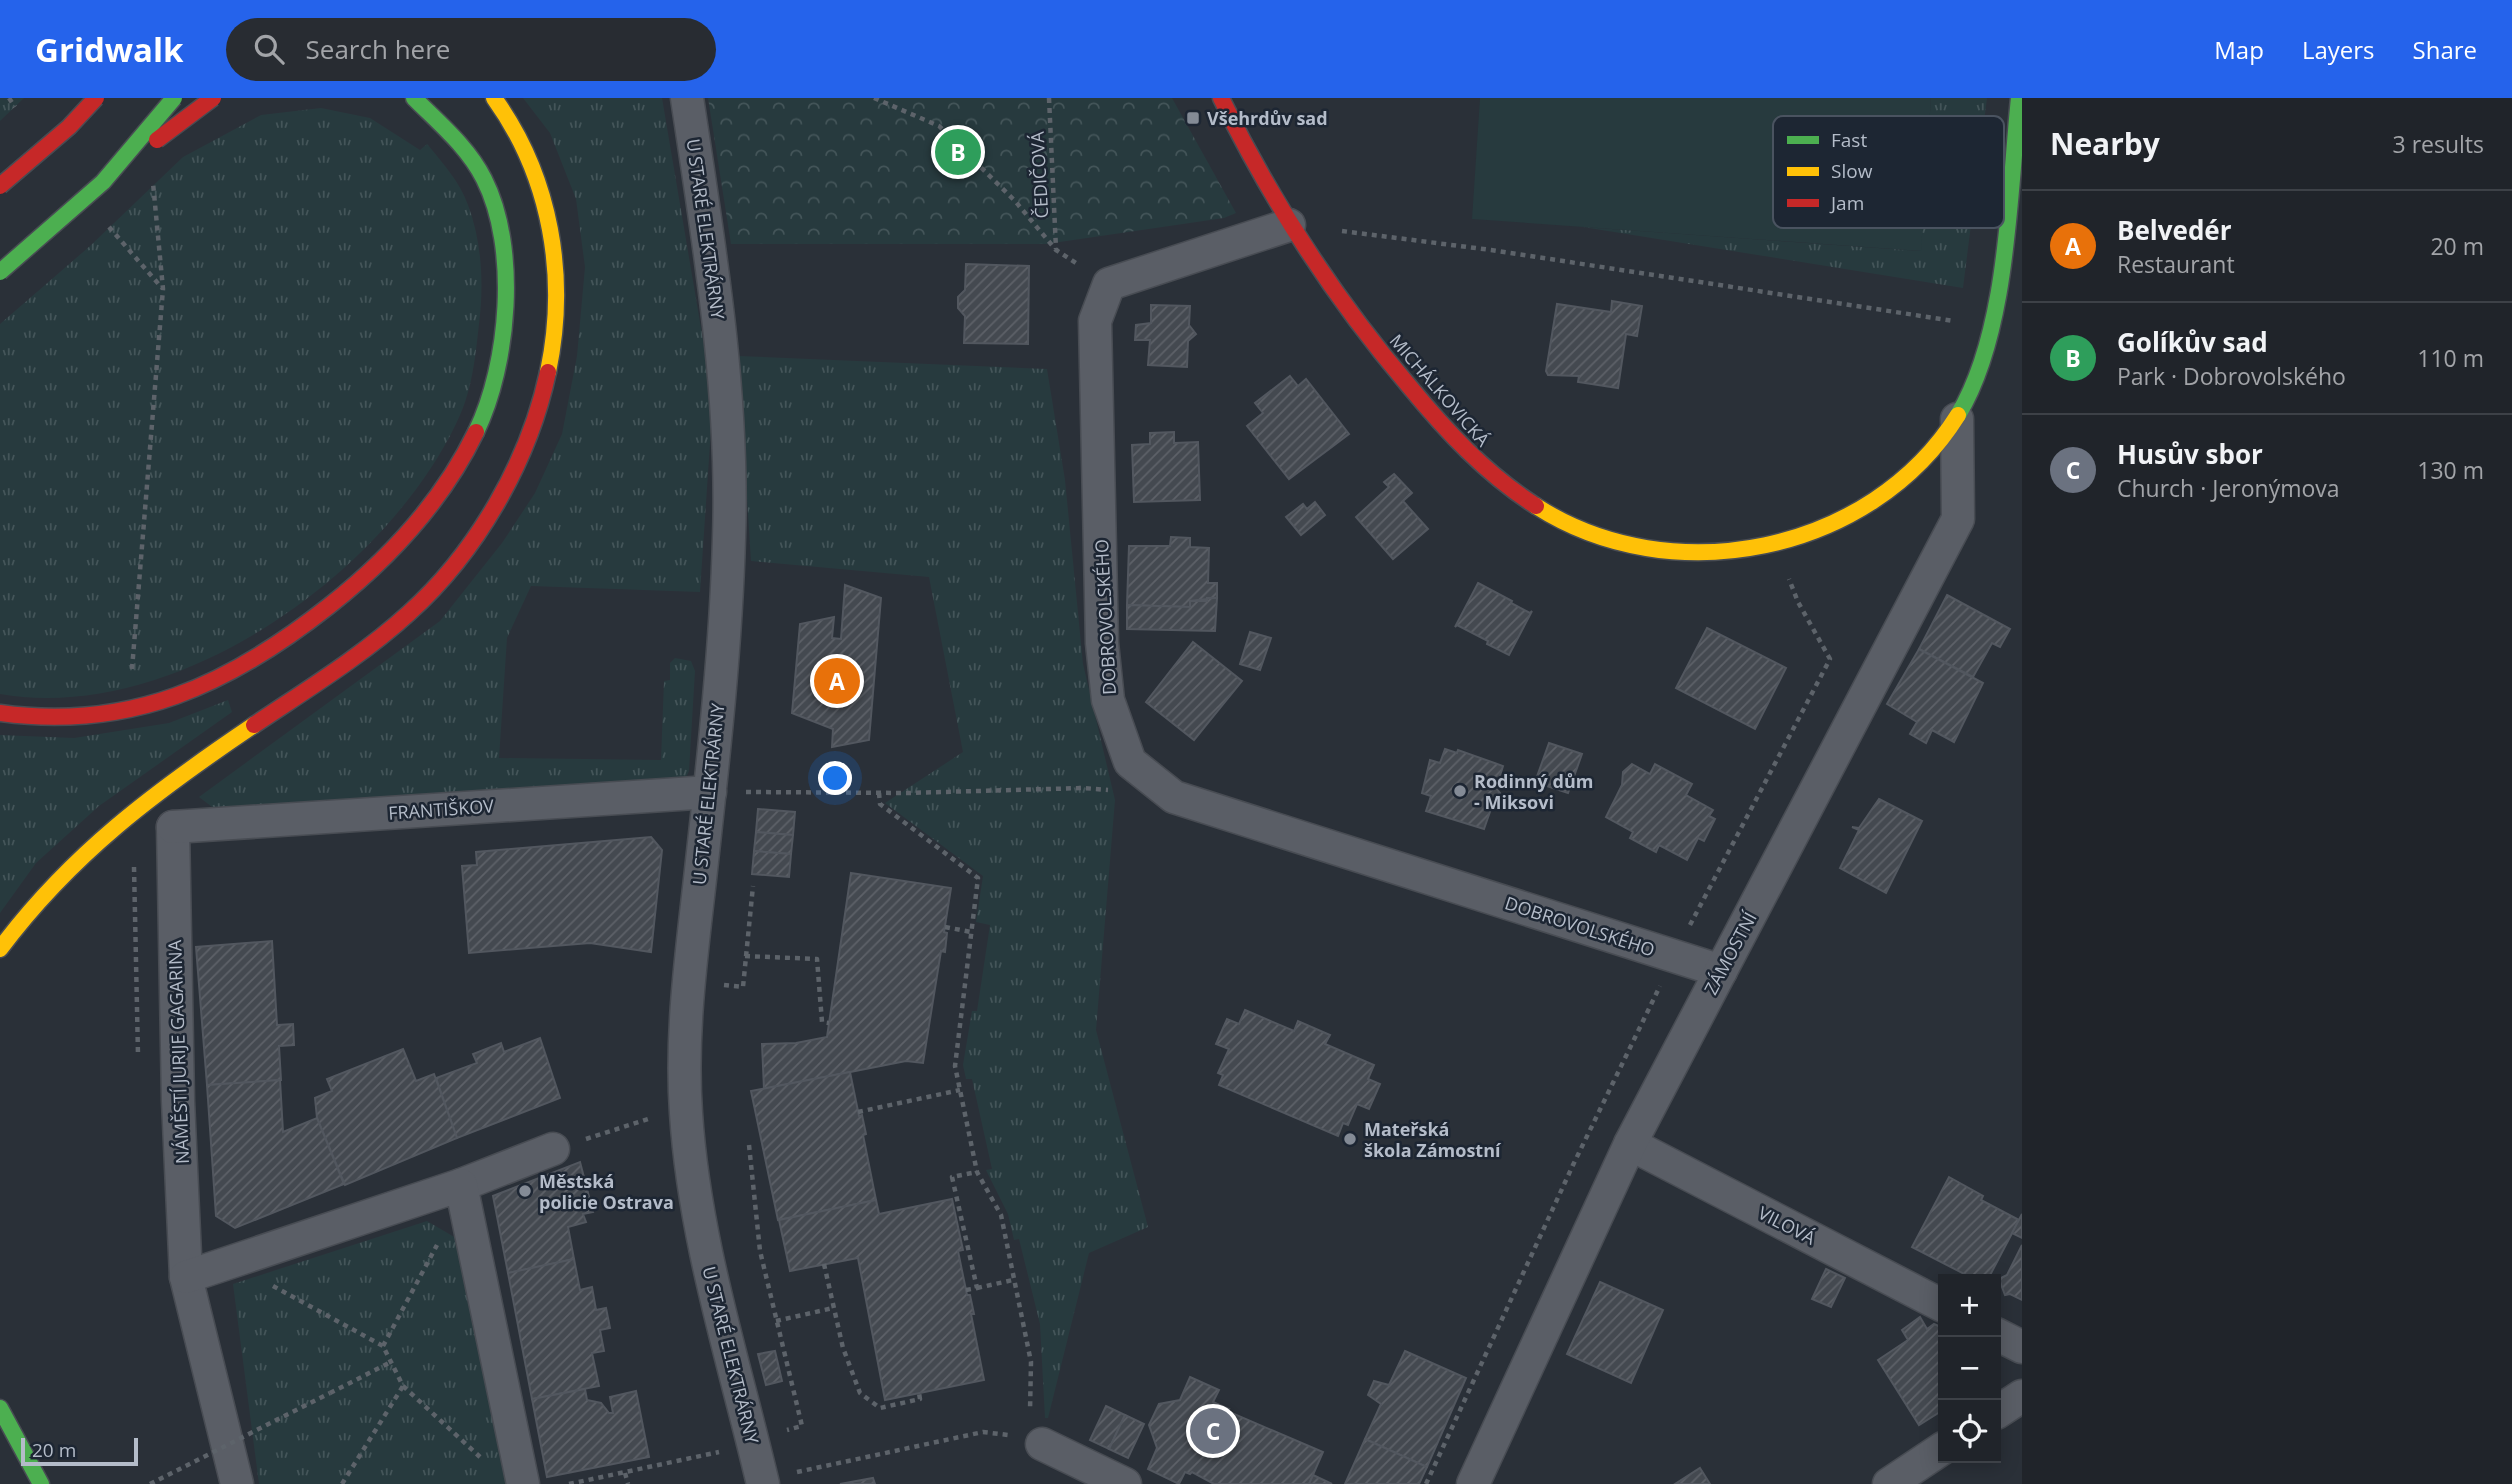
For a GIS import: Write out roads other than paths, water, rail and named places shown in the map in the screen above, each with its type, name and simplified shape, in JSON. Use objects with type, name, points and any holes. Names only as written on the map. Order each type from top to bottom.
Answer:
[{"type":"main road","points":[[0,186],[69,128],[96,98]]},
{"type":"main road","points":[[103,182],[174,98]]},
{"type":"main road","points":[[0,272],[103,182],[213,98]]},
{"type":"main road","points":[[397,98],[435,118]]},
{"type":"main road","points":[[0,713],[66,717],[118,711],[168,699],[229,675],[335,604],[383,559],[421,516],[452,472],[478,428],[494,382],[506,281],[502,234],[490,191],[469,153],[415,98]]},
{"type":"main road","points":[[0,949],[48,886],[97,838],[148,799],[361,652],[401,620],[440,583],[475,535],[515,471],[533,430],[545,389],[554,340],[556,293],[547,209],[526,145],[494,98]]},
{"type":"main road","name":"MICHÁLKOVICKÁ","points":[[1221,98],[1289,225],[1350,316],[1446,432],[1515,492],[1545,512],[1578,530],[1655,550],[1722,553],[1756,550],[1803,537],[1872,501],[1899,481],[1958,419],[1980,372],[1992,327],[2004,228]]},
{"type":"main road","name":"MICHÁLKOVICKÁ","points":[[2004,225],[2019,98]]},
{"type":"main road","points":[[0,1408],[41,1484]]},
{"type":"street","name":"U STARÉ ELEKTRÁRNY","points":[[687,98],[724,371],[730,456],[729,539],[710,792],[684,1017],[685,1107],[702,1236],[762,1481]]},
{"type":"street","name":"DOBROVOLSKÉHO","points":[[1289,225],[1109,284],[1095,321],[1102,643],[1108,700],[1130,762],[1174,797],[1721,971]]},
{"type":"street","name":"ZÁMOSTNÍ","points":[[1473,1484],[1630,1144],[1958,519],[1958,419]]},
{"type":"street","name":"FRANTIŠKOV","points":[[173,827],[710,792]]},
{"type":"street","points":[[148,799],[173,827]]},
{"type":"street","name":"NÁMĚSTÍ JURIJE GAGARINA","points":[[173,827],[178,1101],[186,1277],[237,1484]]},
{"type":"street","name":"VILOVÁ","points":[[1630,1144],[1938,1303]]},
{"type":"street","points":[[186,1277],[462,1191],[553,1150]]},
{"type":"street","points":[[462,1191],[523,1484]]},
{"type":"street","points":[[2001,1336],[2022,1347]]},
{"type":"street","points":[[2001,1410],[2022,1396]]},
{"type":"street","points":[[1030,1435],[1125,1484]]},
{"type":"street","points":[[1889,1484],[1938,1451]]},
{"type":"place","name":"Všehrdův sad","points":[[1193,118]]},
{"type":"place","name":"Golíkův sad","points":[[958,152]]},
{"type":"place","name":"Belvedér","points":[[837,681]]},
{"type":"place","name":"Rodinný dům - Miksovi","points":[[1460,791]]},
{"type":"place","name":"Mateřská škola Zámostní","points":[[1350,1139]]},
{"type":"place","name":"Městská policie Ostrava","points":[[525,1191]]},
{"type":"place","name":"Husův sbor","points":[[1213,1431]]}]
